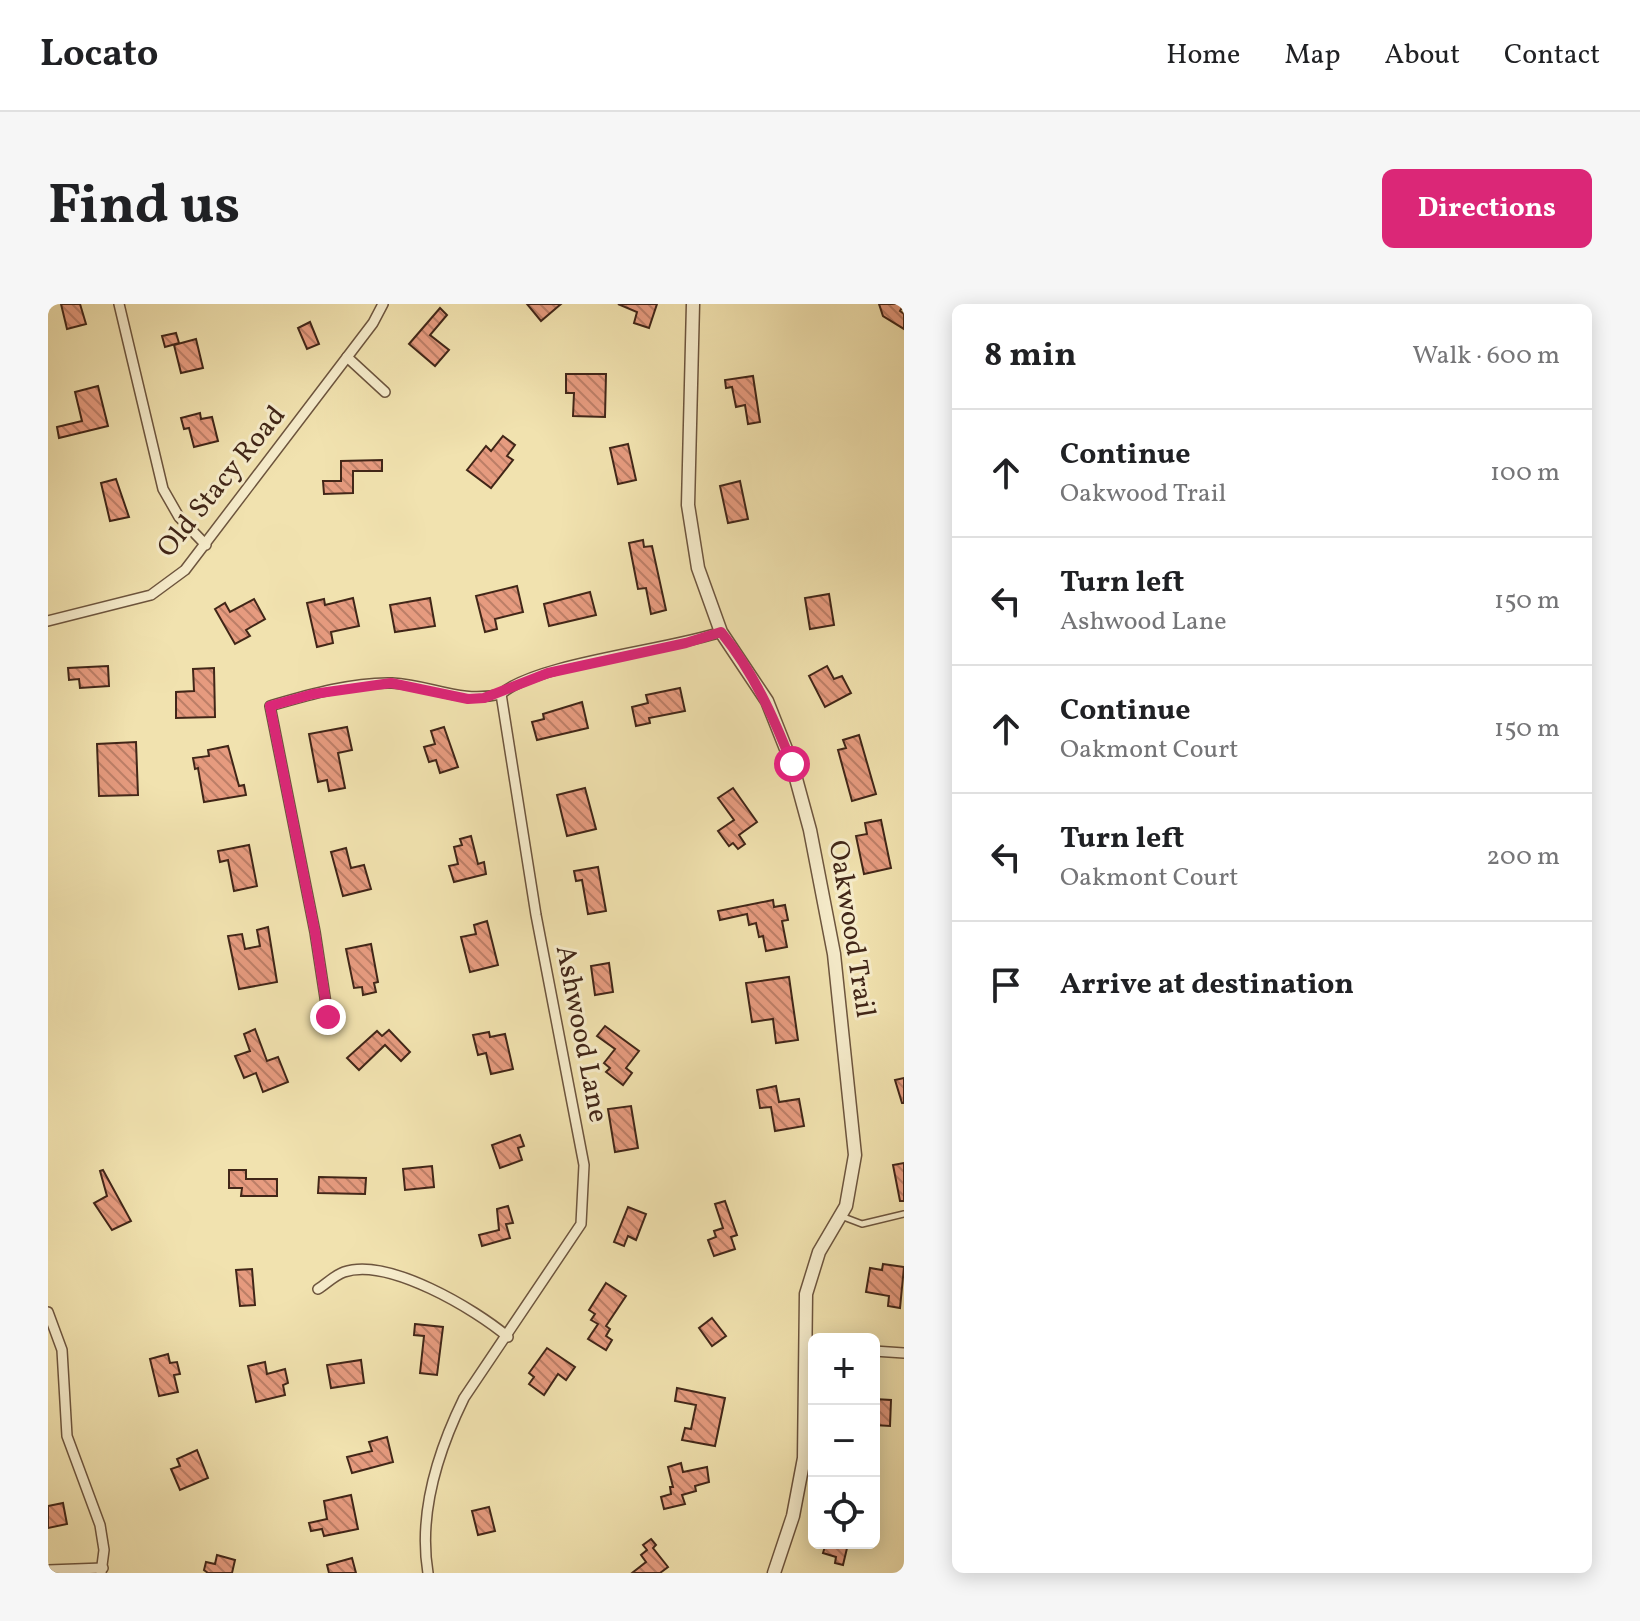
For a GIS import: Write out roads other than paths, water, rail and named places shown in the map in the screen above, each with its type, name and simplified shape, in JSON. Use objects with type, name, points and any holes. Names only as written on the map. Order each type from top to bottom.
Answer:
[{"type":"street","points":[[119,304],[163,489],[179,517],[206,545]]},
{"type":"street","name":"Old Stacy Road","points":[[48,621],[151,595],[185,570],[347,357],[383,304]]},
{"type":"street","name":"Oakwood Trail","points":[[693,304],[688,505],[698,568],[721,632],[741,656],[767,701],[792,764],[828,915],[842,1010],[855,1155],[846,1206],[819,1252],[808,1285],[810,1333]]},
{"type":"street","points":[[347,357],[385,392]]},
{"type":"street","points":[[328,1017],[315,932],[270,706],[313,694],[391,683],[468,699],[501,694],[512,685],[548,673],[686,643],[721,632]]},
{"type":"street","name":"Ashwood Lane","points":[[428,1573],[426,1534],[437,1460],[464,1398],[508,1337],[581,1224],[584,1165],[536,915],[501,694]]},
{"type":"street","points":[[318,1289],[344,1272],[385,1271],[428,1287],[485,1317],[508,1337]]},
{"type":"street","points":[[48,1312],[62,1350],[67,1436],[100,1525],[102,1570],[48,1570]]},
{"type":"street","points":[[880,1351],[904,1353]]},
{"type":"street","name":"Oakwood Trail","points":[[774,1573],[793,1516],[804,1458],[808,1384]]},
{"type":"lane","points":[[840,1216],[862,1224],[904,1214]]}]
